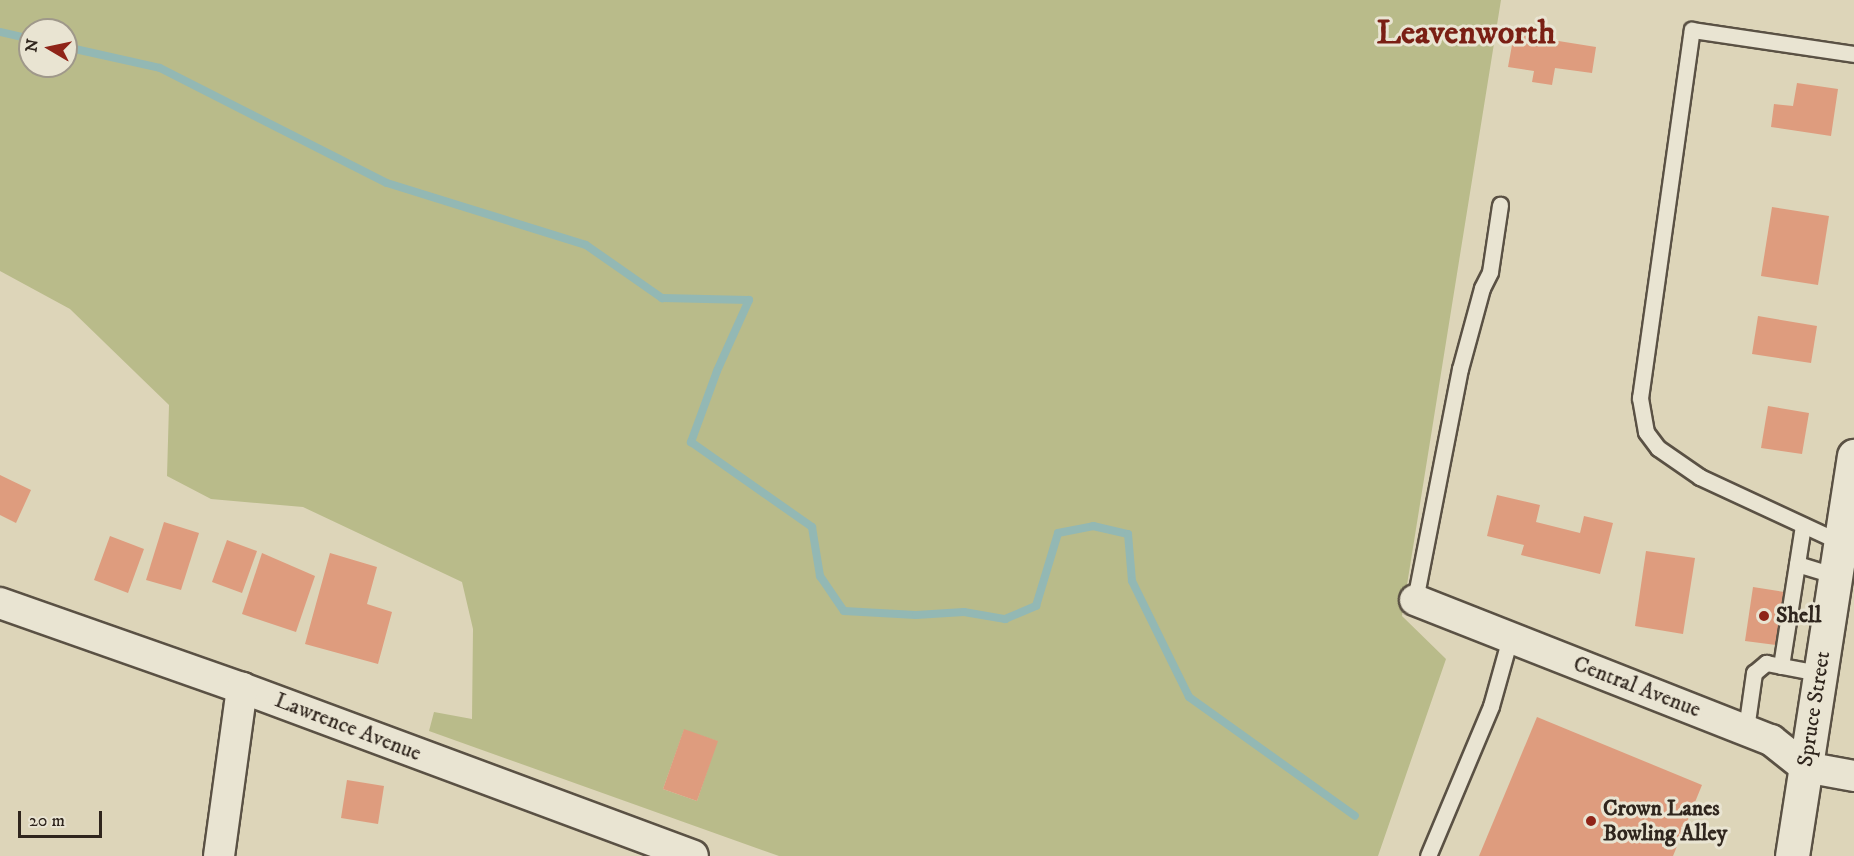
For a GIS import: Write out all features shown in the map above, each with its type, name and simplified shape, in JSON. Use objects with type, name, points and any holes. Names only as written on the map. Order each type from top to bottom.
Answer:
[{"type":"main road","name":"Spruce Street","points":[[1792,856],[1834,575],[1847,544],[1854,456]]},
{"type":"street","name":"Central Avenue","points":[[1415,600],[1746,729],[1771,740],[1805,767],[1854,777]]},
{"type":"street","name":"Lawrence Avenue","points":[[0,603],[242,688],[618,843],[693,856]]},
{"type":"street","points":[[219,856],[242,688]]},
{"type":"lane","points":[[1847,544],[1803,526],[1701,477],[1658,448],[1646,432],[1640,398],[1692,30],[1854,54]]},
{"type":"lane","points":[[1415,600],[1460,369],[1482,288],[1490,272],[1500,205]]},
{"type":"lane","points":[[1781,666],[1803,526]]},
{"type":"lane","points":[[1797,564],[1834,575]]},
{"type":"lane","points":[[1428,856],[1491,706],[1510,638]]},
{"type":"lane","points":[[1746,729],[1754,673],[1766,663],[1819,673]]},
{"type":"green space","points":[[0,0],[1501,0],[1402,616],[1446,659],[1378,856],[779,856],[429,731],[434,712],[472,719],[473,629],[462,582],[303,507],[211,499],[167,476],[169,405],[70,309],[0,271]],"holes":[[[684,730],[717,741],[697,801],[663,789]]]},
{"type":"building","points":[[1514,34],[1596,47],[1592,73],[1555,68],[1552,85],[1532,82],[1534,71],[1508,67]]},
{"type":"building","points":[[1797,83],[1838,89],[1831,136],[1771,127],[1774,104],[1793,106]]},
{"type":"building","points":[[1772,207],[1829,216],[1818,285],[1761,276]]},
{"type":"building","points":[[1758,316],[1817,326],[1811,363],[1752,354]]},
{"type":"building","points":[[1768,406],[1809,413],[1802,454],[1761,448]]},
{"type":"building","points":[[0,475],[31,490],[16,523],[0,515]]},
{"type":"building","points":[[1497,495],[1540,505],[1536,522],[1580,533],[1584,516],[1613,523],[1600,574],[1521,555],[1524,545],[1487,536]]},
{"type":"building","points":[[164,522],[199,533],[181,590],[146,580]]},
{"type":"building","points":[[110,536],[144,549],[128,593],[94,580]]},
{"type":"building","points":[[227,540],[257,551],[242,593],[212,582]]},
{"type":"building","points":[[1646,551],[1695,558],[1683,634],[1635,626]]},
{"type":"building","points":[[262,553],[315,576],[296,632],[242,614]]},
{"type":"building","points":[[330,553],[377,567],[367,604],[392,612],[378,664],[305,644]]},
{"type":"building","name":"Shell","points":[[1753,587],[1784,592],[1776,645],[1745,641]]},
{"type":"building","name":"Crown Lanes Bowling Alley","points":[[1537,717],[1702,785],[1673,856],[1479,856]]},
{"type":"building","points":[[684,729],[718,741],[697,801],[663,789]]},
{"type":"building","points":[[347,780],[384,786],[378,824],[341,818]]},
{"type":"waterway","points":[[0,32],[18,36]]},
{"type":"waterway","points":[[78,50],[160,68],[387,183],[586,245],[662,298],[749,300],[717,371],[691,442],[812,527],[820,576],[844,611],[916,615],[964,612],[1005,619],[1036,606],[1058,533],[1093,526],[1128,534],[1132,581],[1189,697],[1355,816]]},
{"type":"place","name":"Shell","points":[[1764,616]]},
{"type":"place","name":"Crown Lanes Bowling Alley","points":[[1591,821]]},
{"type":"district","name":"Leavenworth","points":[[1466,34]]}]
